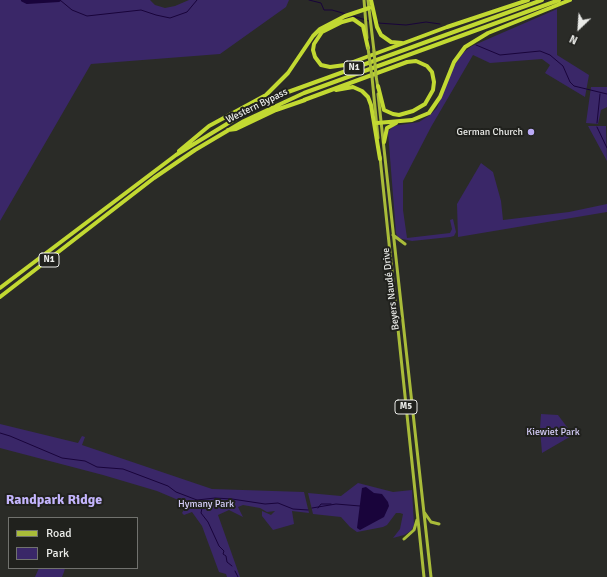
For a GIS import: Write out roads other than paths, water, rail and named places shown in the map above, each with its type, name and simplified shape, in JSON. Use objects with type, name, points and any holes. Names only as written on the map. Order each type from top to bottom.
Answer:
[{"type":"highway","points":[[369,0],[377,27],[384,38],[395,43],[412,41]]},
{"type":"highway","points":[[368,48],[363,26],[353,19],[332,26],[322,32],[314,44],[313,50],[315,57],[321,65],[336,67],[528,0]]},
{"type":"highway","name":"Western Bypass","points":[[0,288],[176,155],[232,120],[288,92],[542,0]]},
{"type":"highway","name":"Western Bypass","points":[[0,297],[154,178],[194,150],[227,130],[259,113],[304,93],[559,0]]},
{"type":"highway","points":[[384,142],[389,126],[419,118],[432,110],[440,96],[454,62],[469,44],[488,33],[570,0]]},
{"type":"highway","points":[[176,155],[184,145],[210,126],[266,95],[288,73],[313,36],[320,29],[333,22],[367,9]]},
{"type":"highway","points":[[227,130],[236,129],[276,110],[407,62],[416,62],[427,66],[432,72],[434,82],[433,90],[425,104],[413,111],[399,115],[384,110],[378,86]]},
{"type":"highway","points":[[304,100],[348,87],[357,88],[364,92],[371,105],[380,159]]},
{"type":"highway","points":[[379,122],[404,121]]},
{"type":"main road","name":"Beyers Naudé Drive","points":[[364,0],[367,9],[374,51],[378,86],[380,159],[424,577]]},
{"type":"main road","name":"Beyers Naudé Drive","points":[[369,0],[367,9],[368,48],[379,122],[384,142],[422,509],[431,577]]},
{"type":"main road","points":[[394,235],[405,244]]},
{"type":"main road","points":[[422,509],[429,521],[439,524]]},
{"type":"main road","points":[[404,539],[414,530],[418,515]]},
{"type":"waterway","points":[[23,0],[27,2],[59,0]]},
{"type":"waterway","points":[[60,0],[72,10],[87,16],[141,10],[170,18],[187,12],[197,0]]},
{"type":"waterway","points":[[309,0],[321,3],[324,10],[332,10],[346,14]]},
{"type":"waterway","points":[[353,16],[369,21]]},
{"type":"waterway","points":[[378,23],[406,25],[426,22],[440,24]]},
{"type":"waterway","points":[[476,45],[500,55],[540,51],[550,55],[563,66],[570,82],[574,86],[607,94]]},
{"type":"waterway","points":[[597,123],[600,94]]},
{"type":"waterway","points":[[597,127],[607,148]]},
{"type":"waterway","points":[[0,433],[62,458],[85,461],[97,467],[123,469],[168,486],[176,492],[197,500],[215,498],[265,504],[278,503],[293,509],[308,510]]},
{"type":"waterway","points":[[197,500],[202,508],[201,513],[208,522],[219,546],[224,551],[223,554],[226,556],[227,562],[232,566]]},
{"type":"waterway","points":[[318,508],[321,504],[331,504]]},
{"type":"waterway","points":[[312,508],[336,504],[360,506]]},
{"type":"waterway","points":[[235,571],[238,577]]},
{"type":"place","name":"German Church","points":[[531,132]]},
{"type":"district","name":"Randpark Ridge","points":[[54,500]]},
{"type":"park label","name":"Kiewiet Park","points":[[553,432]]},
{"type":"park label","name":"Hymany Park","points":[[206,504]]}]
